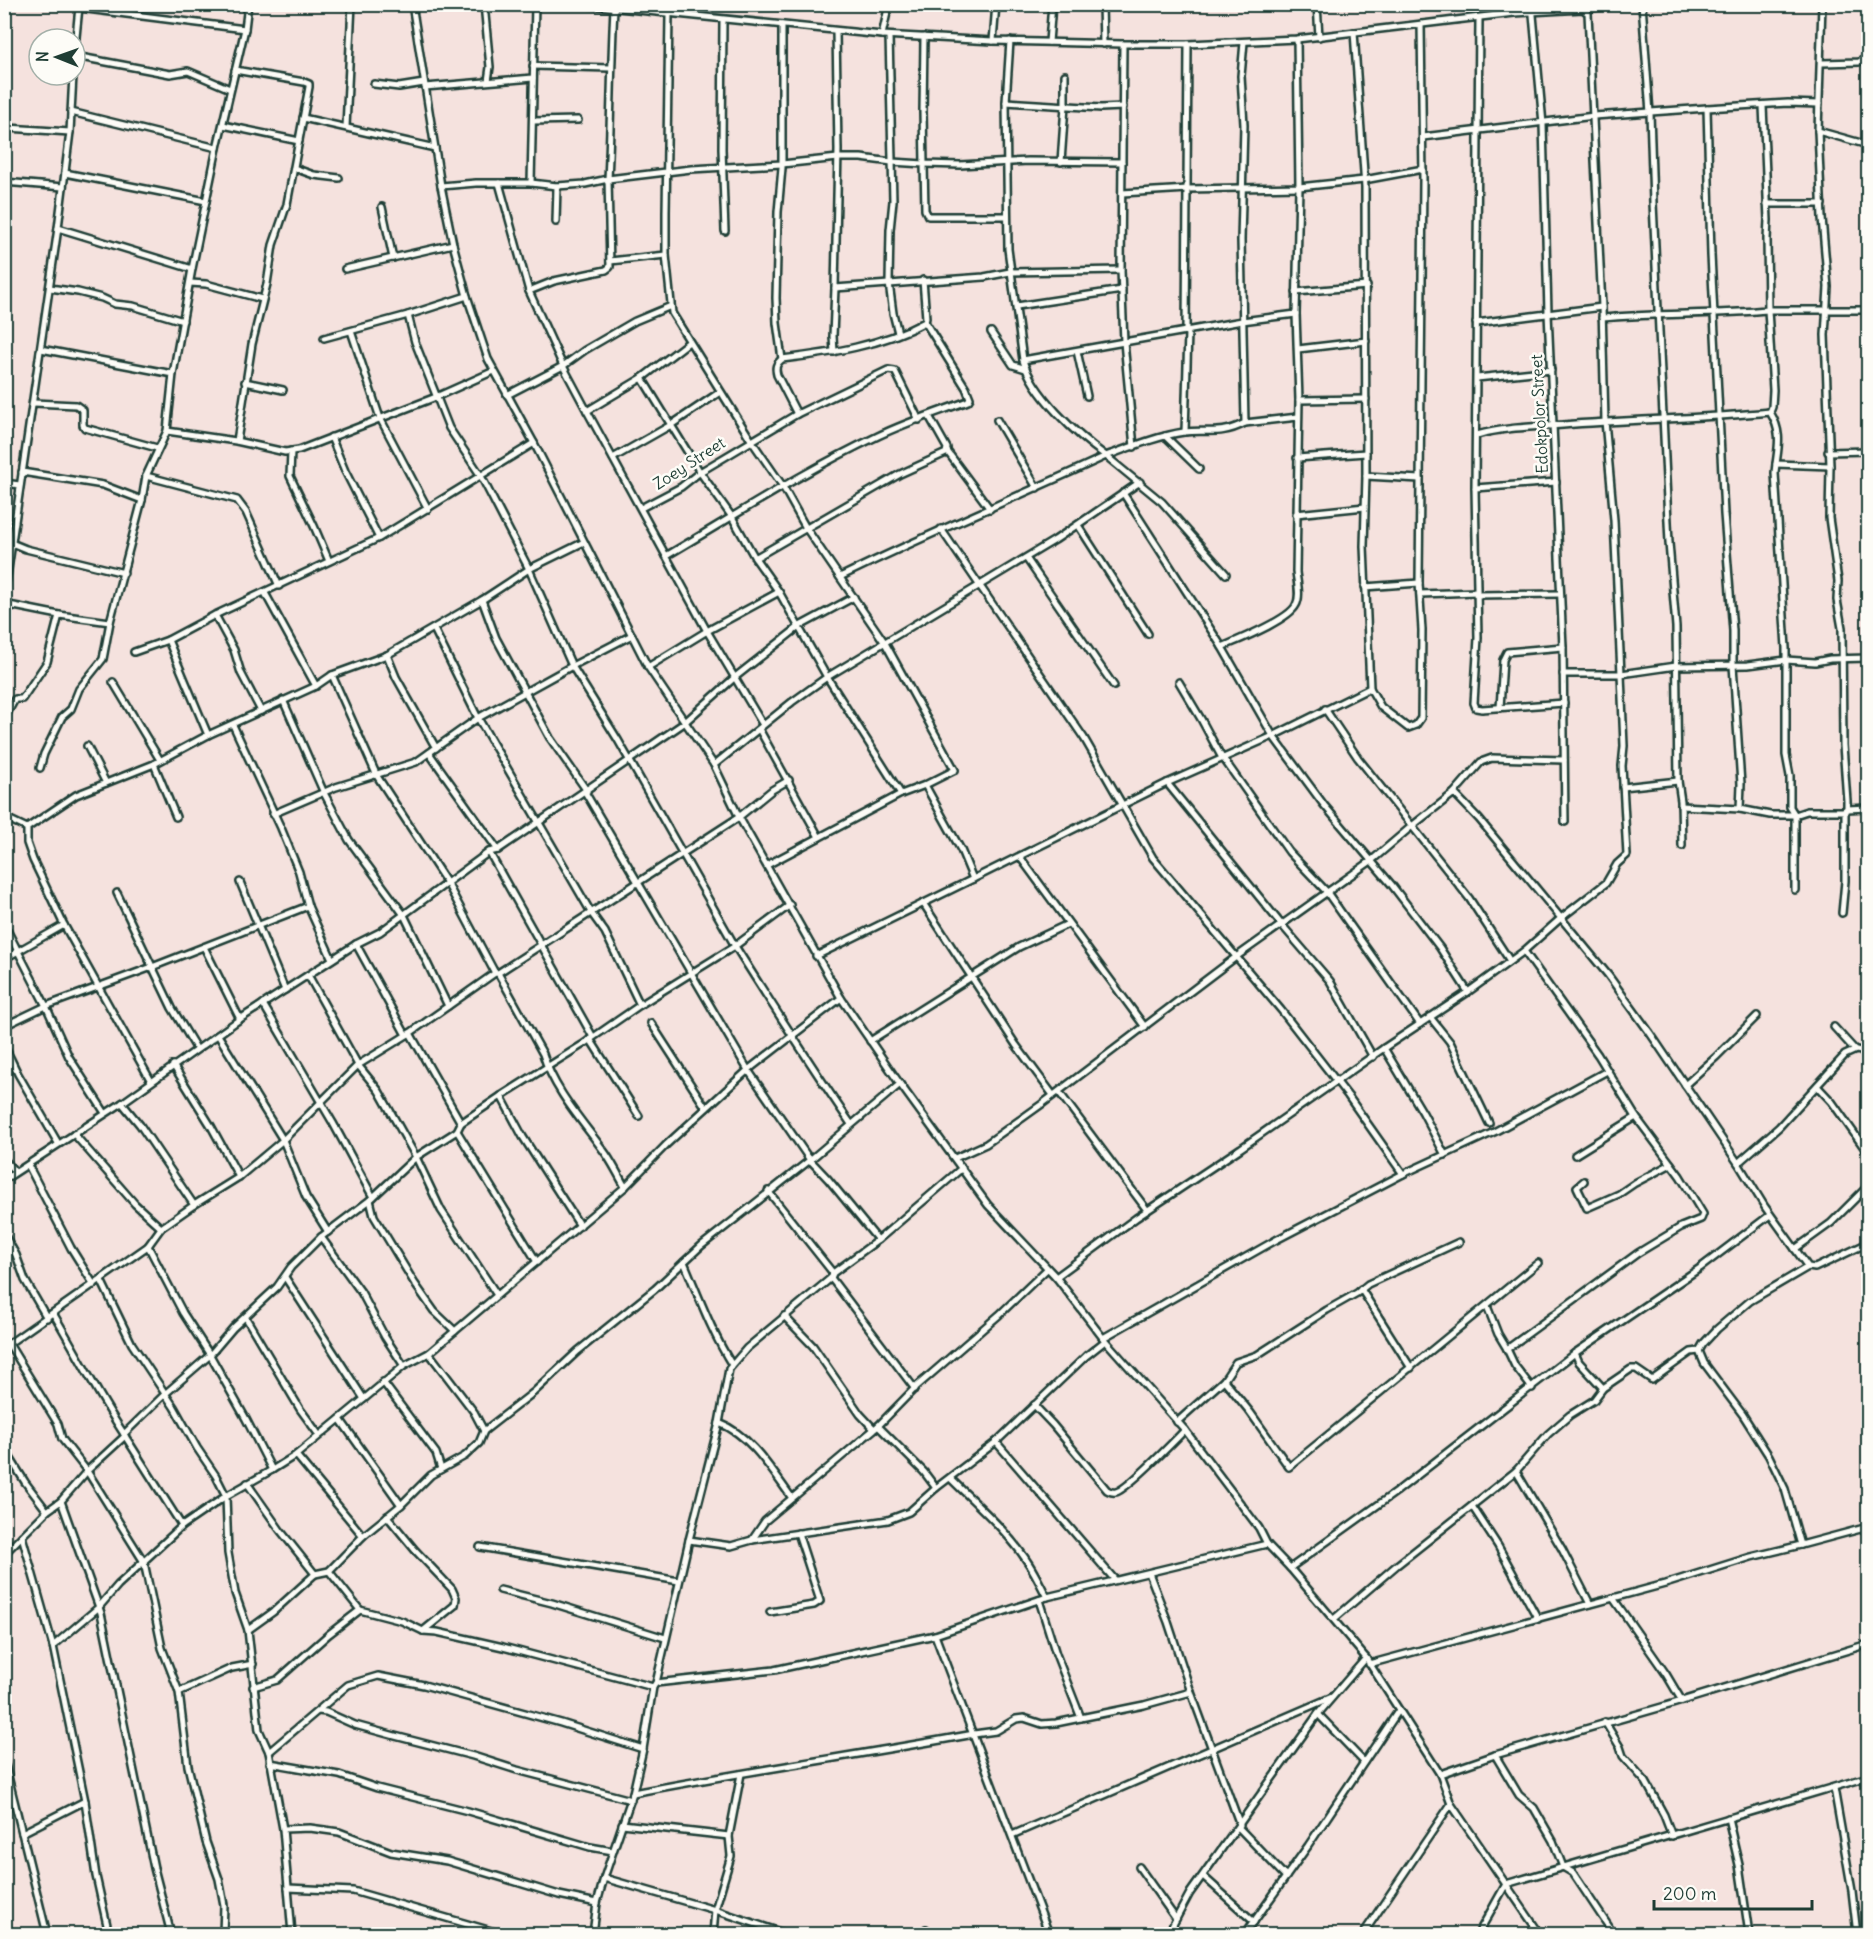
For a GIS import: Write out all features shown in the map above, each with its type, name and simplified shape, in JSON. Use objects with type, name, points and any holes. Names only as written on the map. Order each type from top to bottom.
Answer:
[{"type":"street","points":[[40,768],[44,754],[62,717],[71,710],[79,689],[103,658],[146,476],[157,448],[167,431],[173,374],[192,269],[245,29],[248,4]]},
{"type":"street","points":[[346,127],[352,4]]},
{"type":"street","points":[[412,4],[441,186],[453,244],[467,296],[494,371],[534,443],[648,667],[714,765],[816,956],[841,998],[900,1084],[999,1218],[1056,1277],[1104,1339],[1185,1431],[1259,1528],[1267,1544],[1334,1619],[1365,1658],[1440,1774],[1450,1804],[1540,1935]]},
{"type":"street","points":[[484,4],[490,67],[488,81]]},
{"type":"street","points":[[531,183],[535,4]]},
{"type":"street","points":[[579,4],[889,36],[1103,44],[1188,44],[1297,39],[1618,4]]},
{"type":"street","points":[[651,12],[652,4]]},
{"type":"street","points":[[882,35],[889,4]]},
{"type":"street","points":[[993,41],[996,4]]},
{"type":"street","points":[[1049,42],[1052,4]]},
{"type":"street","points":[[1102,4],[1103,44]]},
{"type":"street","points":[[1317,4],[1319,37]]},
{"type":"street","name":"Edokpolor Street","points":[[1532,4],[1543,124],[1548,313],[1563,647],[1564,822]]},
{"type":"street","points":[[1642,4],[1650,113],[1672,594],[1676,627],[1678,781],[1682,806],[1682,846]]},
{"type":"street","points":[[1822,4],[1822,63],[1818,131],[1828,287],[1824,335],[1830,466],[1829,518],[1838,581],[1836,600],[1842,628],[1846,809],[1846,873],[1842,913]]},
{"type":"street","points":[[77,27],[79,6],[245,29]]},
{"type":"street","points":[[529,291],[554,281],[606,270],[610,267],[608,179],[614,8]]},
{"type":"street","points":[[1056,1277],[1147,1210],[1336,1083],[1524,951],[1606,883],[1617,864],[1627,855],[1614,520],[1605,421],[1594,116],[1588,13],[1584,9]]},
{"type":"street","points":[[669,15],[666,255],[672,313],[720,392],[782,485],[806,528],[885,643],[955,770],[901,794],[766,865]]},
{"type":"street","points":[[1479,18],[1475,488],[1478,638],[1474,703],[1476,708],[1482,710],[1564,703]]},
{"type":"street","points":[[723,20],[725,231]]},
{"type":"street","points":[[1354,32],[1364,180],[1367,286],[1365,587],[1370,688],[1381,707],[1407,728],[1416,725],[1421,709],[1419,583],[1423,169],[1421,24]]},
{"type":"street","points":[[782,25],[782,164],[776,298],[782,359]]},
{"type":"street","points":[[834,352],[838,158],[836,31]]},
{"type":"street","points":[[889,36],[893,201],[889,283],[898,333]]},
{"type":"street","points":[[924,37],[925,210],[928,216],[1007,216]]},
{"type":"street","points":[[1222,647],[1287,615],[1296,606],[1298,596],[1296,572],[1299,400],[1296,314],[1299,186],[1297,39]]},
{"type":"street","points":[[1010,41],[1006,102],[1007,216],[1010,272],[1026,369],[1034,384],[1068,424],[1086,442],[1140,482],[1183,525],[1226,574]]},
{"type":"street","points":[[1244,42],[1241,76],[1244,125],[1241,188],[1245,423]]},
{"type":"street","points":[[1123,44],[1121,270],[1124,342],[1134,447]]},
{"type":"street","points":[[1185,432],[1188,44]]},
{"type":"street","points":[[1822,63],[1859,62],[1869,57]]},
{"type":"street","points":[[87,58],[170,74],[188,71],[230,89]]},
{"type":"street","points":[[533,66],[611,69]]},
{"type":"street","points":[[235,69],[307,83],[309,87],[287,204],[273,245],[262,298],[245,382],[237,441]]},
{"type":"street","points":[[1061,162],[1065,75]]},
{"type":"street","points":[[374,84],[399,87],[533,78]]},
{"type":"street","points":[[5,594],[58,228],[70,132],[72,87]]},
{"type":"street","points":[[1006,102],[1101,108],[1123,107]]},
{"type":"street","points":[[1423,137],[1594,116],[1788,103],[1819,104]]},
{"type":"street","points":[[1763,106],[1768,310],[1773,390],[1770,412]]},
{"type":"street","points":[[1707,108],[1711,255],[1725,543],[1733,631],[1741,784],[1740,809]]},
{"type":"street","points":[[71,112],[217,148]]},
{"type":"street","points":[[303,118],[435,148]]},
{"type":"street","points":[[533,121],[578,120]]},
{"type":"street","points":[[223,125],[299,141]]},
{"type":"street","points":[[8,128],[70,132]]},
{"type":"street","points":[[1818,131],[1869,145]]},
{"type":"street","points":[[441,186],[476,183],[531,183],[557,186],[585,184],[667,171],[838,158],[960,165],[1005,162],[1122,162]]},
{"type":"street","points":[[294,168],[314,175],[339,178]]},
{"type":"street","points":[[1122,194],[1188,189],[1299,186],[1364,180],[1423,169]]},
{"type":"street","points":[[65,173],[206,201]]},
{"type":"street","points":[[4,182],[63,188]]},
{"type":"street","points":[[499,183],[529,291],[563,366],[819,837]]},
{"type":"street","points":[[556,222],[557,186]]},
{"type":"street","points":[[1767,204],[1822,204]]},
{"type":"street","points":[[382,207],[393,258]]},
{"type":"street","points":[[58,228],[192,269]]},
{"type":"street","points":[[345,269],[453,244]]},
{"type":"street","points":[[610,261],[666,255]]},
{"type":"street","points":[[835,288],[984,277],[1010,272],[1121,270]]},
{"type":"street","points":[[666,556],[782,485],[880,435],[968,401],[970,398],[966,388],[925,322],[924,280]]},
{"type":"street","points":[[190,283],[206,284],[262,298]]},
{"type":"street","points":[[1296,292],[1367,286]]},
{"type":"street","points":[[50,288],[78,292],[183,321]]},
{"type":"street","points":[[1017,306],[1122,290]]},
{"type":"street","points":[[324,338],[467,296]]},
{"type":"street","points":[[507,395],[563,366],[585,350],[625,327],[671,306]]},
{"type":"street","points":[[1476,323],[1602,308]]},
{"type":"street","points":[[1602,318],[1658,313],[1869,310]]},
{"type":"street","points":[[1023,360],[1242,321],[1296,314]]},
{"type":"street","points":[[408,315],[415,342],[449,428],[481,477],[529,569],[572,666],[618,740],[735,946],[851,1124]]},
{"type":"street","points":[[796,414],[775,368],[777,362],[782,359],[858,348],[925,322]]},
{"type":"street","points":[[351,331],[380,418],[428,509]]},
{"type":"street","points":[[991,332],[1013,365],[1026,369]]},
{"type":"street","points":[[1298,349],[1366,340]]},
{"type":"street","points":[[587,411],[642,378],[689,342]]},
{"type":"street","points":[[41,349],[173,374]]},
{"type":"street","points":[[1077,351],[1087,396]]},
{"type":"street","name":"Zoey Street","points":[[641,508],[681,487],[700,472],[796,414],[883,372],[892,370],[895,372],[919,420]]},
{"type":"street","points":[[1477,378],[1551,370]]},
{"type":"street","points":[[167,431],[237,441],[285,452],[299,450],[436,397],[494,371]]},
{"type":"street","points":[[642,378],[700,472],[732,517],[755,558],[779,592],[827,677],[901,794]]},
{"type":"street","points":[[245,382],[283,390]]},
{"type":"street","points":[[613,458],[671,425],[720,392]]},
{"type":"street","points":[[1299,400],[1366,399]]},
{"type":"street","points":[[34,403],[76,405],[83,410],[82,425],[85,428],[157,448]]},
{"type":"street","points":[[1477,435],[1498,429],[1605,421],[1719,417],[1770,412]]},
{"type":"street","points":[[1770,412],[1777,423],[1779,457],[1776,464],[1786,660],[1786,755],[1790,776],[1790,807],[1795,815],[1795,890]]},
{"type":"street","points":[[929,416],[947,451],[990,509]]},
{"type":"street","points":[[840,577],[941,529],[1106,456],[1165,436],[1185,432],[1211,433],[1245,423],[1298,417]]},
{"type":"street","points":[[997,420],[1036,488]]},
{"type":"street","points":[[1165,436],[1199,469]]},
{"type":"street","points":[[331,437],[345,471],[380,538]]},
{"type":"street","points":[[134,652],[168,640],[215,615],[380,538],[534,443]]},
{"type":"street","points":[[291,451],[290,476],[329,561]]},
{"type":"street","points":[[755,558],[900,474],[947,451]]},
{"type":"street","points":[[1828,452],[1869,451]]},
{"type":"street","points":[[1297,458],[1366,453]]},
{"type":"street","points":[[1776,464],[1830,466]]},
{"type":"street","points":[[22,472],[103,485],[142,500]]},
{"type":"street","points":[[146,476],[237,500],[246,512],[279,586]]},
{"type":"street","points":[[1366,476],[1420,479]]},
{"type":"street","points":[[714,765],[827,677],[1026,558],[1140,482]]},
{"type":"street","points":[[1475,488],[1556,482]]},
{"type":"street","points":[[4,483],[20,485]]},
{"type":"street","points":[[1123,493],[1222,647],[1273,736],[1324,805],[1392,884],[1440,948],[1468,992]]},
{"type":"street","points":[[1296,514],[1365,507]]},
{"type":"street","points":[[1078,525],[1148,634]]},
{"type":"street","points":[[941,529],[1084,738],[1153,858],[1281,1010],[1348,1096],[1403,1174]]},
{"type":"street","points":[[4,540],[26,549],[124,573]]},
{"type":"street","points":[[27,828],[76,795],[154,764],[208,735],[316,686],[332,675],[387,655],[482,600],[529,569],[584,542]]},
{"type":"street","points":[[1026,558],[1114,686]]},
{"type":"street","points":[[1365,587],[1419,583]]},
{"type":"street","points":[[648,667],[707,631],[779,592]]},
{"type":"street","points":[[265,593],[316,686]]},
{"type":"street","points":[[1420,594],[1560,594]]},
{"type":"street","points":[[4,1180],[122,1102],[196,1048],[332,959],[380,932],[489,852],[498,850],[630,762],[684,723],[734,678],[800,626],[854,597]]},
{"type":"street","points":[[482,600],[496,638],[550,738],[586,792],[748,1070],[810,1160],[878,1240]]},
{"type":"street","points":[[4,604],[110,622]]},
{"type":"street","points":[[4,719],[15,699],[22,699],[47,662],[59,615]]},
{"type":"street","points":[[215,615],[234,650],[241,673],[261,711]]},
{"type":"street","points":[[434,629],[478,718],[592,914],[605,932],[640,1005]]},
{"type":"street","points":[[273,814],[336,787],[416,762],[478,718],[632,635]]},
{"type":"street","points":[[168,640],[208,735]]},
{"type":"street","points":[[1500,708],[1503,660],[1507,652],[1563,647]]},
{"type":"street","points":[[387,655],[396,677],[436,748]]},
{"type":"street","points":[[1563,674],[1621,674],[1676,666],[1733,665],[1786,660],[1815,662],[1869,657]]},
{"type":"street","points":[[332,675],[377,776],[447,883],[543,1054],[547,1068],[625,1186]]},
{"type":"street","points":[[113,682],[160,760]]},
{"type":"street","points":[[1179,682],[1223,758],[1289,852],[1326,891],[1420,1024]]},
{"type":"street","points":[[816,956],[1167,783],[1273,736],[1370,688]]},
{"type":"street","points":[[283,700],[324,794],[349,840],[404,915],[448,1006]]},
{"type":"street","points":[[1324,709],[1358,758],[1469,898],[1510,961]]},
{"type":"street","points":[[233,725],[281,828],[299,872],[308,906],[332,959]]},
{"type":"street","points":[[87,746],[106,783]]},
{"type":"street","points":[[429,753],[498,850]]},
{"type":"street","points":[[955,1158],[986,1144],[1236,957],[1371,861],[1454,793],[1480,762],[1492,758],[1564,760]]},
{"type":"street","points":[[154,764],[176,817]]},
{"type":"street","points":[[223,1935],[224,1905],[219,1880],[206,1842],[188,1766],[179,1692],[162,1648],[144,1562],[87,1471],[62,1439],[58,1424],[7,1345],[148,1246],[161,1228],[240,1177],[283,1140],[358,1065],[740,817],[772,790],[789,780]]},
{"type":"street","points":[[1623,787],[1678,781]]},
{"type":"street","points":[[1167,783],[1330,981],[1373,1057]]},
{"type":"street","points":[[925,785],[961,850],[973,879]]},
{"type":"street","points":[[1454,793],[1479,819],[1608,975],[1738,1163],[1770,1215],[1808,1267]]},
{"type":"street","points":[[1682,806],[1740,809],[1770,816],[1795,815],[1807,811],[1869,808]]},
{"type":"street","points":[[4,817],[27,828]]},
{"type":"street","points":[[27,828],[27,843],[33,860],[64,924],[151,1081]]},
{"type":"street","points":[[489,852],[542,944],[591,1038],[639,1116]]},
{"type":"street","points":[[1020,857],[1145,1027]]},
{"type":"street","points":[[240,882],[285,990]]},
{"type":"street","points":[[117,893],[172,1008],[196,1048]]},
{"type":"street","points":[[923,903],[1016,1044],[1108,1155],[1147,1210]]},
{"type":"street","points":[[4,1554],[47,1510],[61,1501],[87,1471],[165,1394],[210,1355],[321,1237],[371,1199],[416,1157],[457,1131],[461,1124],[501,1096],[735,946],[790,905]]},
{"type":"street","points":[[4,1026],[46,1006],[308,906]]},
{"type":"street","points":[[4,924],[69,1057],[105,1113]]},
{"type":"street","points":[[4,959],[64,924]]},
{"type":"street","points":[[870,1041],[1019,947],[1068,924]]},
{"type":"street","points":[[356,944],[461,1124]]},
{"type":"street","points":[[204,947],[240,1019]]},
{"type":"street","points":[[1507,1349],[1638,1253],[1681,1227],[1701,1219],[1703,1214],[1671,1164],[1636,1117],[1563,1004],[1524,951]]},
{"type":"street","points":[[308,975],[358,1065],[379,1090],[416,1157],[441,1210],[497,1295]]},
{"type":"street","points":[[53,1646],[99,1607],[118,1585],[182,1526],[226,1496],[296,1455],[383,1382],[404,1366],[429,1353],[580,1226],[748,1070],[841,998]]},
{"type":"street","points":[[263,1004],[320,1103],[371,1199],[374,1216],[434,1311],[455,1331]]},
{"type":"street","points":[[1685,1085],[1757,1016]]},
{"type":"street","points":[[1430,1017],[1450,1042],[1489,1123]]},
{"type":"street","points":[[651,1023],[706,1108]]},
{"type":"street","points":[[1834,1027],[1855,1050]]},
{"type":"street","points":[[218,1035],[283,1140],[306,1197],[328,1232]]},
{"type":"street","points":[[4,1046],[58,1143]]},
{"type":"street","points":[[1384,1048],[1445,1155]]},
{"type":"street","points":[[1738,1163],[1779,1127],[1845,1055],[1855,1050],[1862,1051],[1869,1058]]},
{"type":"street","points":[[173,1065],[240,1177]]},
{"type":"street","points":[[688,1540],[731,1546],[752,1540],[901,1517],[996,1442],[1104,1339],[1276,1240],[1403,1174],[1494,1132],[1607,1071]]},
{"type":"street","points":[[248,1630],[273,1612],[315,1574],[329,1571],[363,1536],[401,1505],[431,1475],[465,1456],[479,1443],[484,1431],[534,1392],[578,1351],[655,1289],[768,1191],[810,1160],[900,1084]]},
{"type":"street","points":[[1817,1086],[1832,1102],[1869,1153]]},
{"type":"street","points":[[501,1096],[580,1226]]},
{"type":"street","points":[[122,1102],[194,1205]]},
{"type":"street","points":[[1575,1155],[1636,1117]]},
{"type":"street","points":[[457,1131],[537,1262]]},
{"type":"street","points":[[74,1134],[135,1204],[161,1228]]},
{"type":"street","points":[[4,1160],[15,1172]]},
{"type":"street","points":[[1584,1181],[1577,1187],[1587,1208],[1619,1194],[1671,1164]]},
{"type":"street","points":[[28,1165],[65,1238],[94,1285]]},
{"type":"street","points":[[605,1935],[593,1933],[597,1903],[633,1793],[654,1685],[688,1540],[719,1423],[729,1369],[747,1348],[784,1316],[962,1168]]},
{"type":"street","points":[[1796,1250],[1831,1223],[1869,1186]]},
{"type":"street","points":[[768,1191],[915,1389]]},
{"type":"street","points":[[1290,1568],[1396,1492],[1575,1353],[1700,1268],[1770,1215]]},
{"type":"street","points":[[4,1234],[16,1255],[25,1280],[47,1318]]},
{"type":"street","points":[[321,1237],[361,1292],[385,1337],[404,1366]]},
{"type":"street","points":[[1177,1422],[1224,1380],[1236,1362],[1257,1355],[1384,1276],[1459,1242]]},
{"type":"street","points":[[1699,1351],[1717,1329],[1750,1301],[1808,1267],[1815,1268],[1869,1243]]},
{"type":"street","points":[[148,1246],[183,1313],[246,1419],[272,1470]]},
{"type":"street","points":[[684,1262],[716,1340],[732,1365]]},
{"type":"street","points":[[1224,1380],[1289,1467],[1538,1263]]},
{"type":"street","points":[[752,1540],[765,1521],[876,1428],[915,1389],[1047,1269]]},
{"type":"street","points":[[285,1277],[364,1399]]},
{"type":"street","points":[[101,1280],[132,1344],[165,1394],[196,1448],[216,1476],[226,1496],[228,1553],[235,1593],[248,1630],[259,1730],[269,1752],[283,1829],[291,1935]]},
{"type":"street","points":[[1361,1289],[1411,1368]]},
{"type":"street","points":[[1487,1306],[1498,1334],[1515,1366],[1532,1388]]},
{"type":"street","points":[[53,1313],[85,1366],[102,1400],[182,1526]]},
{"type":"street","points":[[784,1316],[813,1346],[860,1414],[924,1472],[936,1488]]},
{"type":"street","points":[[246,1318],[300,1409],[319,1435]]},
{"type":"street","points":[[1334,1619],[1397,1565],[1516,1470],[1540,1441],[1570,1415],[1594,1400],[1603,1389],[1631,1369],[1636,1369],[1652,1380],[1691,1352],[1699,1351]]},
{"type":"street","points":[[1699,1351],[1704,1363],[1743,1415],[1769,1456],[1785,1489],[1801,1545]]},
{"type":"street","points":[[429,1353],[474,1412],[484,1431]]},
{"type":"street","points":[[1575,1353],[1579,1362],[1603,1389]]},
{"type":"street","points":[[383,1382],[436,1454],[441,1469]]},
{"type":"street","points":[[1034,1405],[1107,1490],[1113,1493],[1129,1483],[1185,1431]]},
{"type":"street","points":[[340,1419],[401,1505]]},
{"type":"street","points":[[719,1423],[733,1428],[742,1436],[762,1457],[792,1498]]},
{"type":"street","points":[[996,1442],[1115,1580]]},
{"type":"street","points":[[4,1448],[25,1482],[47,1510]]},
{"type":"street","points":[[296,1455],[363,1536]]},
{"type":"street","points":[[1516,1470],[1562,1549],[1590,1604]]},
{"type":"street","points":[[950,1478],[1013,1543],[1029,1564],[1047,1597]]},
{"type":"street","points":[[247,1483],[315,1574]]},
{"type":"street","points":[[61,1501],[99,1607],[154,1868],[171,1935]]},
{"type":"street","points":[[1472,1506],[1498,1546],[1538,1619]]},
{"type":"street","points":[[387,1516],[452,1589],[456,1598],[455,1605],[423,1631]]},
{"type":"street","points":[[1369,1664],[1665,1584],[1751,1557],[1869,1527]]},
{"type":"street","points":[[770,1612],[814,1605],[820,1601],[798,1533]]},
{"type":"street","points":[[22,1536],[53,1646],[85,1801],[96,1876],[109,1935]]},
{"type":"street","points":[[329,1571],[360,1610],[402,1621],[423,1631],[503,1647],[654,1685],[774,1670],[936,1635],[1047,1597],[1267,1544]]},
{"type":"street","points":[[480,1547],[679,1581]]},
{"type":"street","points":[[1149,1573],[1239,1826],[1286,1877]]},
{"type":"street","points":[[500,1590],[552,1603],[665,1638]]},
{"type":"street","points":[[1613,1598],[1682,1701]]},
{"type":"street","points":[[1039,1600],[1056,1654],[1081,1718]]},
{"type":"street","points":[[253,1688],[277,1680],[360,1610]]},
{"type":"street","points":[[936,1635],[1012,1835],[1046,1933]]},
{"type":"street","points":[[1440,1774],[1495,1755],[1869,1644]]},
{"type":"street","points":[[1170,1933],[1190,1893],[1318,1714],[1365,1658]]},
{"type":"street","points":[[179,1692],[232,1668],[253,1664]]},
{"type":"street","points":[[269,1752],[348,1685],[383,1677],[424,1685],[561,1723],[643,1749]]},
{"type":"street","points":[[633,1793],[996,1731],[1016,1719],[1024,1718],[1042,1724],[1081,1718],[1144,1705],[1191,1692]]},
{"type":"street","points":[[1012,1835],[1332,1697]]},
{"type":"street","points":[[1245,1935],[1399,1710]]},
{"type":"street","points":[[318,1711],[326,1712],[355,1725],[631,1800]]},
{"type":"street","points":[[1318,1714],[1364,1762]]},
{"type":"street","points":[[1605,1722],[1623,1756],[1646,1782],[1664,1815],[1672,1836]]},
{"type":"street","points":[[1495,1755],[1519,1795],[1534,1809],[1553,1841],[1563,1867],[1573,1873],[1609,1927]]},
{"type":"street","points":[[4,1760],[47,1935]]},
{"type":"street","points":[[270,1762],[339,1775],[377,1788],[468,1810],[590,1847],[613,1851]]},
{"type":"street","points":[[712,1935],[716,1910],[731,1856],[729,1836],[741,1774]]},
{"type":"street","points":[[1478,1935],[1506,1884],[1869,1777]]},
{"type":"street","points":[[1834,1788],[1844,1838],[1857,1935]]},
{"type":"street","points":[[22,1833],[85,1801]]},
{"type":"street","points":[[1363,1935],[1450,1804]]},
{"type":"street","points":[[1728,1818],[1739,1865],[1749,1935]]},
{"type":"street","points":[[622,1824],[729,1836]]},
{"type":"street","points":[[283,1829],[310,1828],[339,1832],[391,1852],[447,1862],[559,1895],[597,1903]]},
{"type":"street","points":[[1139,1867],[1176,1919]]},
{"type":"street","points":[[1203,1875],[1254,1922]]},
{"type":"street","points":[[604,1878],[674,1900],[716,1910],[786,1935]]},
{"type":"street","points":[[288,1888],[353,1891],[502,1935]]}]
